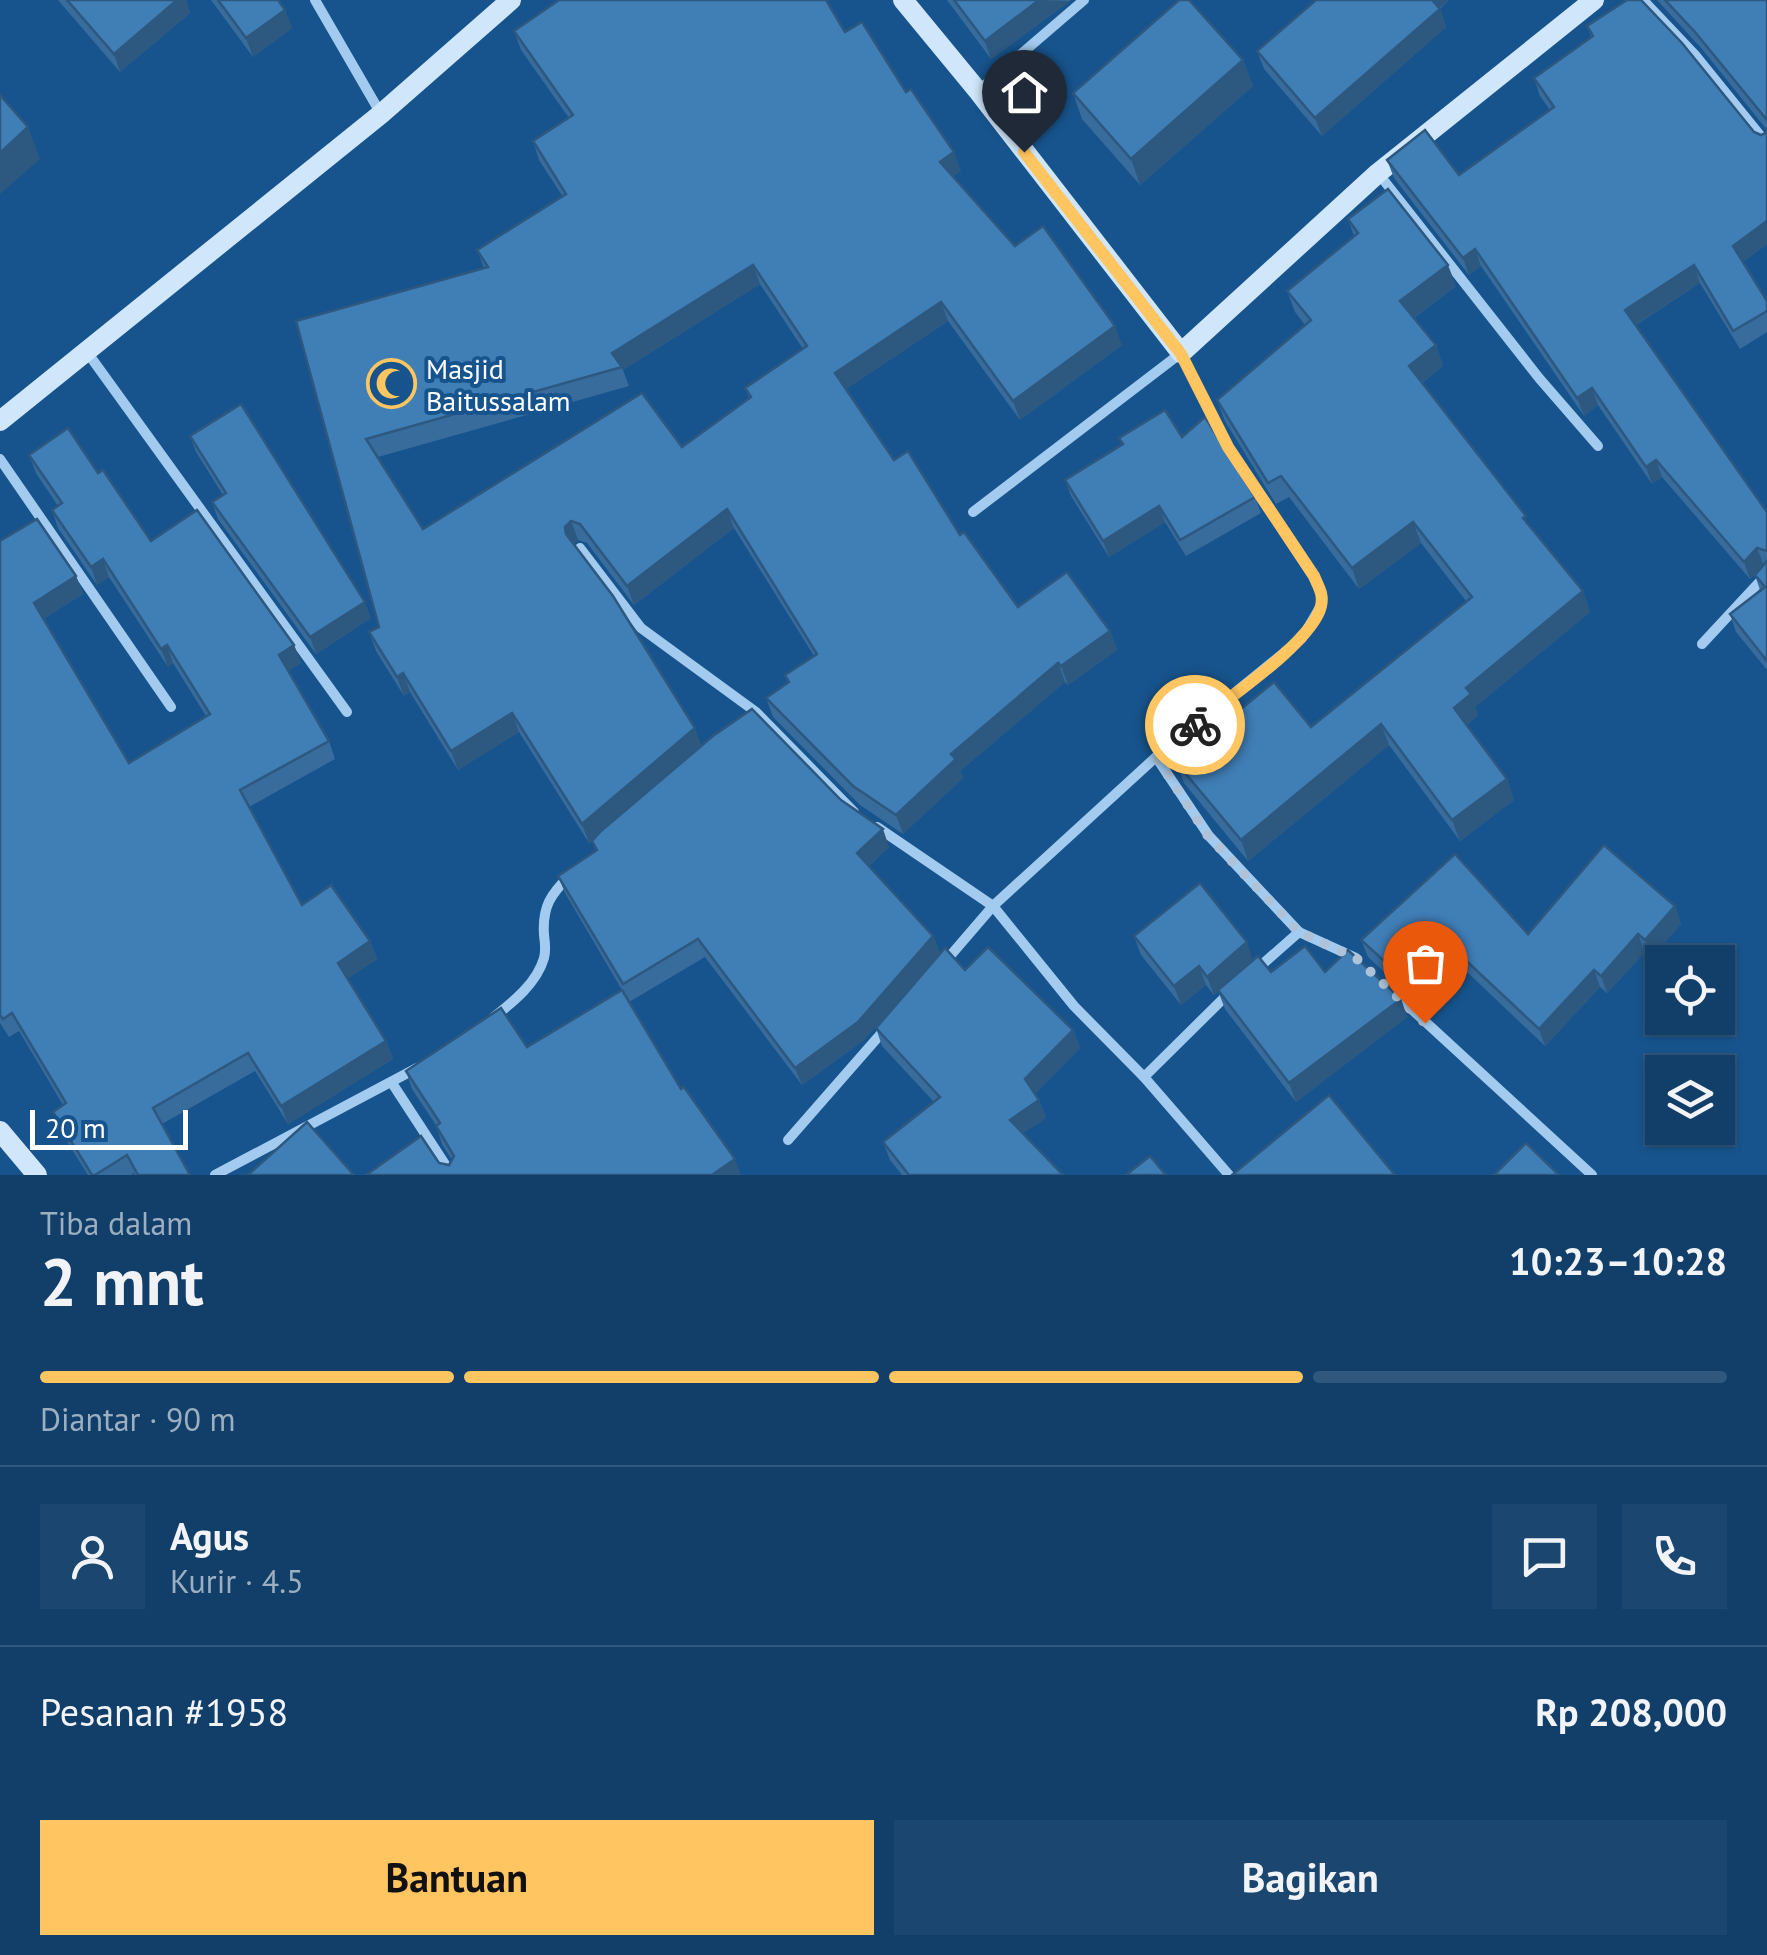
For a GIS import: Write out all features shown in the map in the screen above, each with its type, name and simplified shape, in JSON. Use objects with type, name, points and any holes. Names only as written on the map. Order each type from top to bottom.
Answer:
[{"type":"street","points":[[315,0],[381,114]]},
{"type":"street","points":[[0,422],[381,114],[511,0]]},
{"type":"street","points":[[903,0],[1181,354],[1228,447],[1322,594],[1322,604],[1302,638],[1156,757],[993,906],[929,979]]},
{"type":"street","points":[[978,91],[1084,0]]},
{"type":"street","points":[[973,512],[1181,354],[1378,174],[1594,0]]},
{"type":"street","points":[[1643,0],[1767,144]]},
{"type":"street","points":[[1378,174],[1539,378],[1598,446]]},
{"type":"street","points":[[87,352],[347,712]]},
{"type":"street","points":[[0,460],[171,707]]},
{"type":"street","points":[[580,548],[641,628],[756,712],[854,812],[993,906],[1074,1006],[1144,1077],[1230,1175]]},
{"type":"street","points":[[1702,644],[1767,574]]},
{"type":"street","points":[[742,724],[756,712]]},
{"type":"street","points":[[1156,757],[1208,836],[1299,932],[1356,958],[1370,971]]},
{"type":"street","points":[[480,1027],[512,1004],[535,977],[545,956],[543,914],[550,896],[576,869]]},
{"type":"street","points":[[1254,971],[1299,932]]},
{"type":"street","points":[[1144,1077],[1239,984]]},
{"type":"street","points":[[1384,984],[1592,1175]]},
{"type":"street","points":[[788,1140],[891,1023]]},
{"type":"street","points":[[216,1175],[435,1058]]},
{"type":"street","points":[[392,1083],[452,1175]]},
{"type":"street","points":[[0,1131],[26,1172]]},
{"type":"building","points":[[67,0],[177,0],[114,54]]},
{"type":"building","points":[[218,0],[278,0],[285,10],[246,38]]},
{"type":"building","points":[[559,0],[826,0],[845,32],[862,22],[906,92],[911,89],[954,152],[940,162],[1015,246],[1043,226],[1115,326],[1013,401],[941,302],[835,373],[894,460],[908,451],[960,535],[964,532],[1018,607],[1067,572],[1110,631],[1061,666],[1058,663],[951,754],[956,759],[896,815],[853,786],[766,698],[789,682],[785,675],[817,654],[727,509],[627,586],[580,524],[571,521],[565,527],[695,728],[582,824],[512,713],[451,751],[403,673],[397,677],[369,632],[379,627],[296,321],[488,267],[477,250],[566,194],[533,141],[573,115],[514,31]],"holes":[[[753,265],[807,346],[745,388],[751,397],[682,447],[642,393],[423,529],[366,439],[622,367],[612,353]]]},
{"type":"building","points":[[954,0],[1039,0],[985,41]]},
{"type":"building","points":[[1179,0],[1189,0],[1243,60],[1131,159],[1073,93]]},
{"type":"building","points":[[1316,0],[1432,0],[1440,9],[1315,118],[1257,51]]},
{"type":"building","points":[[1627,0],[1641,0],[1682,43],[1754,132],[1767,132],[1767,221],[1733,246],[1767,301],[1767,311],[1733,331],[1694,265],[1625,310],[1767,512],[1767,551],[1757,548],[1744,562],[1656,460],[1646,467],[1592,388],[1577,398],[1475,249],[1463,258],[1387,160],[1425,130],[1459,175],[1554,107],[1534,78],[1593,36],[1587,26]]},
{"type":"building","points":[[1665,0],[1767,0],[1767,120],[1695,32]]},
{"type":"building","points":[[0,95],[28,127],[0,153]]},
{"type":"building","points":[[1388,189],[1448,265],[1400,301],[1436,345],[1409,366],[1583,591],[1466,688],[1471,694],[1454,708],[1507,779],[1452,820],[1381,724],[1241,840],[1176,762],[1274,682],[1311,727],[1472,597],[1413,522],[1352,568],[1281,476],[1268,483],[1217,400],[1311,320],[1287,291],[1358,233],[1348,219]]},
{"type":"building","points":[[241,404],[365,602],[310,637],[212,502],[226,493],[190,436]]},
{"type":"building","points":[[1165,410],[1182,437],[1205,417],[1255,497],[1180,540],[1159,506],[1103,541],[1065,480],[1123,444],[1119,438]]},
{"type":"building","points":[[68,428],[98,473],[103,470],[151,541],[197,510],[294,645],[279,655],[329,741],[240,790],[302,905],[331,885],[370,941],[338,963],[386,1041],[281,1106],[248,1053],[153,1108],[190,1175],[138,1175],[127,1155],[92,1175],[53,1112],[66,1103],[12,1013],[3,1019],[0,1015],[0,541],[37,519],[76,576],[34,603],[129,763],[210,714],[167,645],[161,649],[103,559],[91,567],[52,510],[62,503],[29,455]]},
{"type":"building","points":[[1767,561],[1767,661],[1730,614],[1765,587],[1755,575]]},
{"type":"building","points":[[752,709],[841,800],[883,829],[857,853],[933,936],[858,1022],[795,1068],[698,939],[623,984],[558,876],[597,850],[592,841],[601,831],[713,736]]},
{"type":"building","points":[[1604,845],[1675,906],[1645,940],[1638,934],[1601,976],[1594,970],[1539,1029],[1459,954],[1425,985],[1415,989],[1361,940],[1455,854],[1528,934]]},
{"type":"building","points":[[1200,883],[1247,942],[1207,977],[1199,966],[1174,986],[1134,936]]},
{"type":"building","points":[[1305,946],[1325,972],[1348,950],[1401,999],[1289,1083],[1218,990],[1258,956],[1271,972]]},
{"type":"building","points":[[988,947],[1073,1030],[1025,1079],[1039,1100],[1010,1120],[1063,1175],[909,1175],[883,1142],[940,1097],[876,1028],[945,948],[965,970]]},
{"type":"building","points":[[622,990],[681,1089],[684,1087],[735,1159],[712,1175],[366,1175],[421,1136],[439,1163],[449,1165],[454,1156],[436,1126],[440,1123],[406,1071],[501,1008],[527,1047]]},
{"type":"building","points":[[1329,1095],[1395,1175],[1232,1175]]},
{"type":"building","points":[[307,1122],[354,1175],[248,1175]]},
{"type":"building","points":[[1526,1143],[1559,1175],[1494,1175]]},
{"type":"building","points":[[1150,1156],[1166,1175],[1126,1175]]},
{"type":"way so far","points":[[1195,725],[1156,757],[1208,836],[1299,932],[1356,958],[1425,1023]]},
{"type":"place","name":"Masjid Baitussalam","points":[[391,384]]},
{"type":"route","points":[[1024,152],[1181,354],[1228,447],[1322,594],[1318,616],[1302,638],[1195,725]]}]
